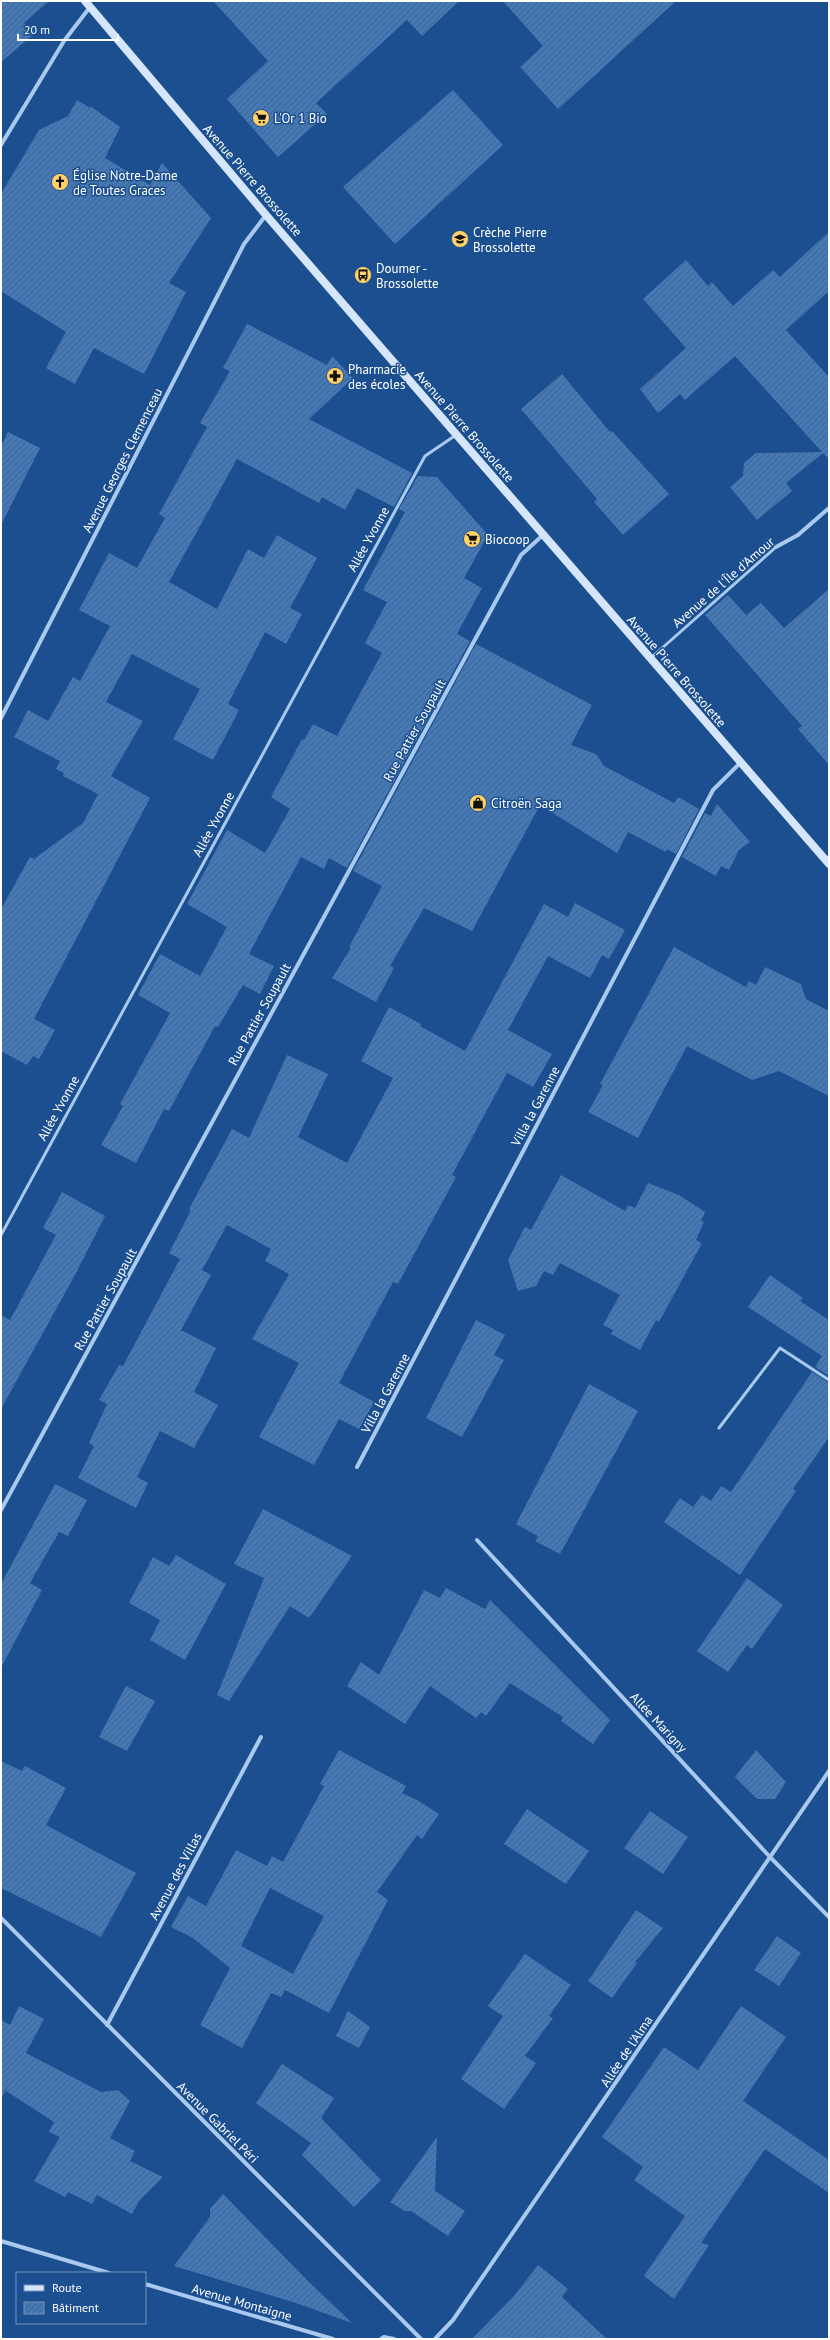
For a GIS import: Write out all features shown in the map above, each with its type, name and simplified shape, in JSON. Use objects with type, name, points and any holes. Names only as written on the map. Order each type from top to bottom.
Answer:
[{"type":"main road","name":"Avenue Pierre Brossolette","points":[[88,4],[266,215],[829,864]]},
{"type":"street","points":[[1,145],[88,4]]},
{"type":"street","name":"Avenue Georges Clemenceau","points":[[1,718],[244,244],[266,215]]},
{"type":"street","name":"Avenue de l'Île d'Amour","points":[[776,547],[798,534],[829,508]]},
{"type":"street","name":"Rue Pattier Soupault","points":[[1,1510],[521,555],[543,534]]},
{"type":"street","name":"Villa la Garenne","points":[[357,1468],[713,790],[741,762]]},
{"type":"street","name":"Allée Marigny","points":[[477,1540],[770,1857],[829,1917]]},
{"type":"street","name":"Avenue des Villas","points":[[107,2025],[261,1737]]},
{"type":"street","name":"Allée de l'Alma","points":[[435,2339],[453,2320],[829,1771]]},
{"type":"street","name":"Avenue Gabriel Péri","points":[[1,1918],[421,2339]]},
{"type":"street","points":[[1,2241],[105,2272]]},
{"type":"street","name":"Avenue Montaigne","points":[[146,2284],[333,2339]]},
{"type":"street","points":[[381,2339],[384,2337],[394,2339]]},
{"type":"lane","name":"Allée Yvonne","points":[[1,1235],[425,456],[456,434]]},
{"type":"lane","name":"Avenue de l'Île d'Amour","points":[[650,658],[776,547]]},
{"type":"lane","points":[[719,1428],[780,1348],[829,1380]]},
{"type":"lane","points":[[315,2339],[318,2335]]},
{"type":"building","points":[[1,1],[49,1],[24,23],[34,34],[1,62]]},
{"type":"building","points":[[213,1],[459,1],[422,36],[407,20],[316,103],[327,114],[278,157],[227,99],[268,61]]},
{"type":"building","points":[[503,1],[676,1],[558,109],[520,67],[543,46]]},
{"type":"building","points":[[453,90],[503,145],[395,244],[343,187]]},
{"type":"building","points":[[77,100],[90,108],[90,106],[120,127],[105,158],[150,185],[162,163],[211,218],[169,283],[186,292],[144,374],[94,348],[75,384],[46,368],[66,332],[1,291],[1,194],[39,130],[68,116]]},
{"type":"building","points":[[829,232],[829,291],[786,330],[829,377],[829,459],[823,453],[786,483],[792,491],[757,520],[730,487],[743,476],[744,463],[756,453],[822,452],[735,356],[685,400],[680,394],[658,413],[640,389],[686,348],[643,299],[686,260],[708,286],[712,282],[733,306],[773,270],[780,277]]},
{"type":"building","points":[[247,324],[327,365],[332,356],[353,378],[309,419],[412,473],[394,507],[357,488],[345,510],[322,497],[319,503],[237,459],[169,582],[217,609],[248,549],[264,558],[277,535],[317,558],[290,608],[302,614],[286,644],[265,632],[228,704],[239,710],[213,760],[173,739],[200,689],[132,654],[106,702],[143,721],[111,776],[150,798],[34,1019],[55,1030],[39,1059],[33,1056],[27,1065],[1,1051],[1,909],[30,857],[34,859],[83,823],[98,794],[63,776],[64,773],[56,769],[60,761],[14,737],[28,710],[48,721],[73,677],[80,681],[110,626],[79,610],[109,553],[137,568],[165,518],[159,514],[207,427],[200,423],[230,371],[223,368]]},
{"type":"building","points":[[562,374],[610,432],[612,431],[669,494],[623,535],[594,502],[597,499],[521,409]]},
{"type":"building","points":[[8,432],[40,448],[1,525],[1,447]]},
{"type":"building","points":[[418,476],[437,477],[488,535],[464,578],[482,588],[457,634],[470,641],[347,868],[329,858],[324,869],[301,857],[249,954],[274,966],[260,994],[243,985],[218,1027],[215,1026],[169,1111],[164,1109],[136,1163],[101,1145],[123,1106],[120,1104],[170,1013],[138,995],[160,954],[200,976],[227,927],[187,904],[227,830],[265,853],[290,809],[271,797],[302,739],[304,740],[313,724],[337,736],[382,653],[365,643],[387,602],[363,590],[405,512],[399,509]]},
{"type":"building","points":[[829,589],[829,765],[798,729],[802,726],[705,615],[728,595],[746,615],[761,603],[784,628]]},
{"type":"building","points":[[476,644],[592,705],[571,745],[596,754],[604,766],[674,803],[678,797],[699,809],[676,854],[667,849],[666,852],[628,832],[617,853],[540,805],[472,931],[424,908],[390,966],[394,968],[376,1002],[332,978],[351,948],[349,947],[382,886],[353,871]]},
{"type":"building","points":[[717,804],[750,842],[739,850],[729,870],[721,866],[716,876],[682,857],[705,813],[711,816]]},
{"type":"building","points":[[575,903],[625,930],[609,959],[602,955],[590,978],[548,956],[508,1030],[552,1054],[533,1087],[507,1073],[452,1175],[456,1177],[398,1284],[393,1282],[339,1383],[374,1402],[359,1429],[339,1419],[314,1465],[259,1437],[299,1363],[252,1339],[289,1274],[265,1261],[271,1249],[227,1225],[202,1270],[211,1275],[181,1330],[216,1348],[194,1392],[218,1405],[194,1448],[160,1431],[137,1477],[148,1483],[136,1508],[78,1478],[94,1446],[89,1443],[107,1404],[99,1400],[119,1365],[123,1366],[180,1259],[169,1253],[191,1210],[189,1209],[232,1129],[249,1138],[287,1055],[328,1074],[298,1137],[347,1163],[393,1078],[361,1061],[389,1007],[421,1024],[420,1026],[465,1051],[544,904],[568,917]]},
{"type":"building","points":[[674,947],[746,987],[749,981],[756,985],[765,967],[801,984],[806,999],[829,1011],[829,1096],[779,1071],[752,1080],[687,1046],[638,1138],[588,1112],[603,1085],[600,1084]]},
{"type":"building","points":[[561,1175],[625,1211],[628,1205],[635,1208],[648,1183],[679,1195],[705,1212],[701,1221],[704,1222],[696,1240],[702,1243],[659,1322],[656,1320],[640,1350],[611,1334],[613,1330],[603,1325],[620,1295],[560,1263],[553,1275],[544,1271],[536,1286],[518,1291],[508,1260],[525,1227],[531,1230]]},
{"type":"building","points":[[62,1192],[105,1216],[76,1273],[1,1409],[1,1315],[10,1320],[56,1235],[43,1228]]},
{"type":"building","points":[[770,1275],[803,1298],[800,1301],[829,1320],[829,1376],[815,1367],[822,1356],[748,1307]]},
{"type":"building","points":[[476,1320],[505,1335],[494,1355],[504,1360],[462,1437],[426,1418]]},
{"type":"building","points":[[812,1372],[829,1383],[829,1437],[793,1489],[796,1491],[740,1575],[664,1522],[680,1498],[693,1507],[702,1495],[711,1501],[721,1486],[731,1492]]},
{"type":"building","points":[[589,1384],[638,1411],[560,1554],[535,1541],[538,1536],[516,1524]]},
{"type":"building","points":[[55,1484],[87,1500],[68,1536],[59,1532],[30,1583],[42,1590],[1,1668],[1,1584]]},
{"type":"building","points":[[263,1509],[352,1556],[309,1618],[290,1606],[229,1701],[217,1695],[264,1578],[234,1564]]},
{"type":"building","points":[[176,1555],[226,1584],[185,1660],[150,1640],[160,1620],[129,1603],[153,1557],[169,1566]]},
{"type":"building","points":[[747,1578],[783,1605],[752,1649],[747,1645],[728,1672],[697,1651]]},
{"type":"building","points":[[446,1588],[485,1609],[490,1600],[610,1720],[593,1744],[561,1721],[563,1717],[510,1683],[486,1716],[481,1712],[476,1718],[430,1686],[405,1724],[347,1686],[361,1662],[379,1675],[424,1590],[440,1598]]},
{"type":"building","points":[[126,1686],[155,1701],[127,1751],[99,1737]]},
{"type":"building","points":[[339,1750],[406,1786],[402,1793],[417,1800],[439,1814],[422,1839],[417,1835],[377,1892],[388,1900],[329,2013],[285,1990],[281,1997],[271,1993],[242,2048],[200,2025],[230,1968],[193,1938],[171,1927],[188,1896],[206,1906],[236,1850],[267,1866],[272,1856],[283,1862],[324,1786],[320,1784]],"holes":[[[270,1888],[324,1916],[293,1974],[241,1946]]]},
{"type":"building","points":[[756,1750],[786,1782],[775,1799],[757,1799],[735,1777]]},
{"type":"building","points":[[1,1761],[22,1771],[25,1766],[66,1788],[46,1825],[136,1873],[101,1937],[1,1888]]},
{"type":"building","points":[[527,1809],[589,1851],[566,1884],[504,1844]]},
{"type":"building","points":[[650,1811],[688,1837],[663,1874],[624,1848]]},
{"type":"building","points":[[636,1910],[663,1928],[635,1962],[637,1963],[612,1998],[588,1981]]},
{"type":"building","points":[[777,1936],[801,1953],[779,1986],[754,1970]]},
{"type":"building","points":[[525,1954],[571,1985],[549,2016],[553,2018],[525,2056],[536,2063],[504,2109],[461,2079],[503,2016],[488,2006]]},
{"type":"building","points":[[19,2006],[44,2019],[26,2053],[101,2092],[118,2090],[130,2101],[110,2138],[135,2151],[130,2161],[163,2177],[139,2201],[132,2214],[97,2195],[92,2204],[68,2192],[65,2197],[34,2181],[60,2137],[49,2132],[54,2122],[6,2091],[9,2084],[1,2099],[1,2020],[10,2025]]},
{"type":"building","points":[[741,2006],[786,2037],[743,2101],[829,2160],[829,2193],[765,2149],[701,2243],[709,2245],[674,2299],[644,2276],[685,2216],[634,2180],[643,2167],[602,2137],[664,2047],[698,2070]]},
{"type":"building","points":[[348,2011],[370,2027],[359,2048],[336,2036]]},
{"type":"building","points":[[282,2064],[334,2098],[321,2118],[381,2180],[354,2207],[302,2155],[311,2143],[256,2103]]},
{"type":"building","points":[[437,2137],[435,2191],[465,2211],[448,2236],[411,2211],[405,2211],[390,2202]]},
{"type":"building","points":[[223,2194],[309,2282],[352,2323],[296,2303],[174,2266],[210,2217],[210,2209]]},
{"type":"building","points":[[538,2265],[568,2289],[562,2297],[607,2339],[472,2339],[514,2296]]},
{"type":"place","name":"L'Or 1 Bio","points":[[261,118]]},
{"type":"place","name":"Église Notre-Dame de Toutes Graces","points":[[60,182]]},
{"type":"place","name":"Crèche Pierre Brossolette","points":[[460,239]]},
{"type":"place","name":"Doumer - Brossolette","points":[[363,275]]},
{"type":"place","name":"Pharmacie des écoles","points":[[335,376]]},
{"type":"place","name":"Biocoop","points":[[472,539]]},
{"type":"place","name":"Citroën Saga","points":[[478,803]]}]
